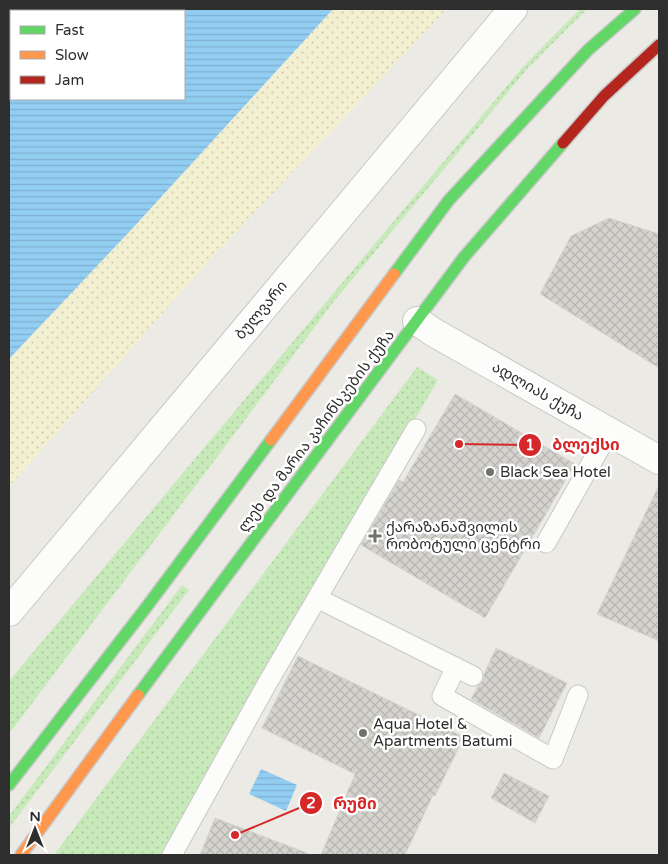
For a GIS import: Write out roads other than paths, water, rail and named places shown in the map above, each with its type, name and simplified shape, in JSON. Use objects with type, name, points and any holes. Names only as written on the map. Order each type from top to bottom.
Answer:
[{"type":"main road","name":"ლეხ და მარია კაჩინსკების ქუჩა","points":[[9,785],[148,605],[449,200],[588,50],[635,9]]},
{"type":"main road","name":"ლეხ და მარია კაჩინსკების ქუჩა","points":[[21,855],[464,257],[598,104],[659,45]]},
{"type":"street","name":"ბულვარი","points":[[9,612],[513,9]]},
{"type":"street","name":"ადლიას ქუჩა","points":[[417,321],[433,332],[659,460]]},
{"type":"lane","points":[[172,855],[268,682],[416,429]]},
{"type":"lane","points":[[546,543],[609,432]]},
{"type":"lane","points":[[317,598],[473,676]]},
{"type":"lane","points":[[456,667],[442,696],[553,759],[578,695]]},
{"type":"water","points":[[9,9],[333,9],[130,231],[9,359]]},
{"type":"water","points":[[261,769],[297,785],[286,811],[249,794]]},
{"type":"place","name":"ბლექსი","points":[[459,444]]},
{"type":"place","name":"Black Sea Hotel","points":[[490,472]]},
{"type":"place","name":"ქარაზანაშვილის რობოტული ცენტრი","points":[[375,536]]},
{"type":"place","name":"Aqua Hotel & Apartments Batumi","points":[[363,733]]},
{"type":"place","name":"რუმი","points":[[235,835]]}]
